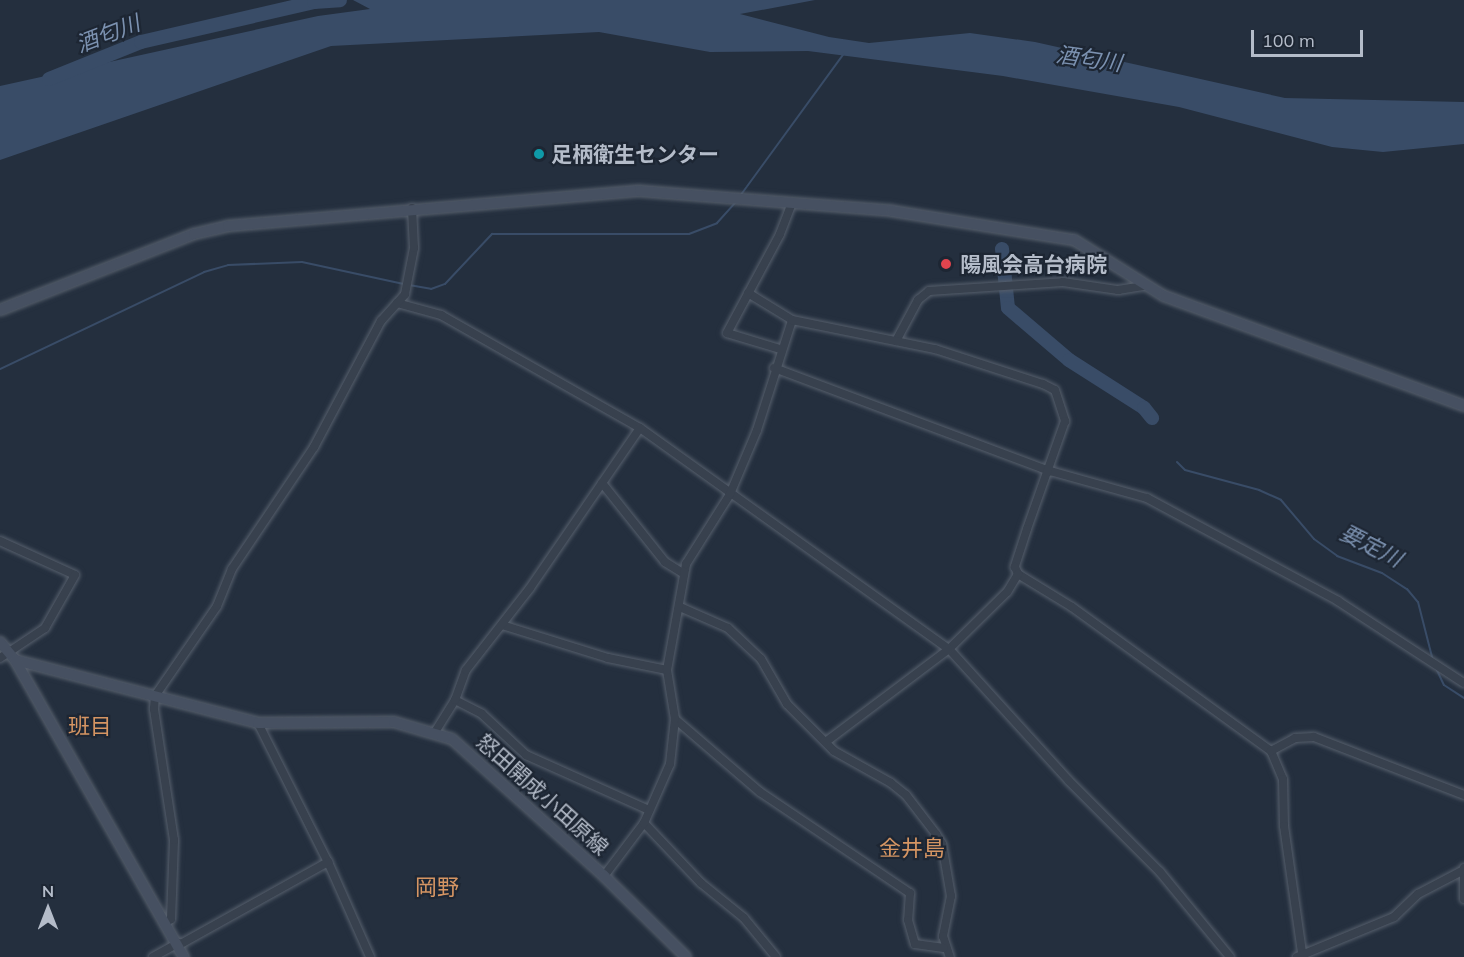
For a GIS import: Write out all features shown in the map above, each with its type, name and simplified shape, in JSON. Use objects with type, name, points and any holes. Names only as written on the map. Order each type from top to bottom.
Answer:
[{"type":"street","points":[[0,310],[183,238],[228,226],[412,208],[640,191],[947,218],[1074,240],[1143,286],[1464,406]]},
{"type":"street","points":[[780,349],[727,333],[792,203]]},
{"type":"street","points":[[165,923],[171,919],[174,840],[154,709],[155,696],[218,606],[232,568],[314,447],[381,321],[405,294],[414,248],[412,208]]},
{"type":"street","points":[[896,341],[918,300],[929,291],[1063,282],[1118,290],[1143,286]]},
{"type":"street","points":[[748,293],[792,320],[935,349],[1054,390],[1066,425],[1027,529],[1015,567],[1018,574],[1072,607],[1271,751],[1283,779],[1284,826],[1299,955],[1394,917],[1418,894],[1464,869],[1464,899]]},
{"type":"street","points":[[397,303],[441,315],[639,428],[949,649],[1069,781],[1160,872],[1230,957]]},
{"type":"street","points":[[604,876],[644,823],[670,764],[675,719],[667,670],[680,607],[684,574],[692,550],[730,494],[757,430],[780,349],[792,320]]},
{"type":"street","points":[[774,368],[1050,471],[1147,498],[1186,517],[1347,607],[1464,683]]},
{"type":"street","points":[[435,732],[455,700],[466,670],[502,625],[639,428]]},
{"type":"street","points":[[602,483],[665,562],[684,574]]},
{"type":"street","points":[[0,541],[75,574],[45,628],[8,657]]},
{"type":"street","points":[[827,741],[949,649],[993,610],[1018,574]]},
{"type":"street","points":[[680,607],[717,620],[761,658],[788,704],[827,741],[834,751],[906,795],[942,844],[951,896],[944,948],[950,957]]},
{"type":"street","points":[[502,625],[608,658],[667,670]]},
{"type":"street","points":[[0,642],[179,944],[184,957]]},
{"type":"street","name":"怒田開成小田原線","points":[[8,657],[258,723],[394,722],[435,732],[471,752],[604,876],[686,957]]},
{"type":"street","points":[[455,700],[482,714],[526,755],[649,810]]},
{"type":"street","points":[[675,719],[760,792],[910,893],[908,920],[915,944],[944,948]]},
{"type":"street","points":[[258,723],[328,862],[370,957]]},
{"type":"street","points":[[1271,751],[1295,738],[1314,738],[1464,795]]},
{"type":"street","points":[[644,823],[701,884],[744,918],[776,957]]},
{"type":"street","points":[[153,957],[328,862]]},
{"type":"water","points":[[353,0],[815,0],[740,14],[829,37],[869,43],[970,33],[1035,42],[1285,98],[1464,102],[1464,144],[1383,152],[1332,147],[1179,107],[1003,76],[808,51],[710,52],[599,32],[331,46],[0,160],[0,86],[318,16],[370,9]]},
{"type":"waterway","name":"酒匂川","points":[[49,79],[141,42],[314,2],[340,0]]},
{"type":"waterway","points":[[740,196],[843,55]]},
{"type":"waterway","points":[[409,285],[431,289],[445,284],[492,234],[689,234],[717,223],[735,203]]},
{"type":"waterway","name":"要定川","points":[[1002,249],[1008,308],[1069,360],[1144,408],[1152,418]]},
{"type":"waterway","points":[[0,369],[204,272],[228,265],[302,262],[404,284]]},
{"type":"waterway","name":"要定川","points":[[1177,462],[1185,470],[1259,490],[1281,500],[1314,539],[1337,556],[1382,573],[1407,589],[1418,602],[1433,661]]},
{"type":"waterway","name":"要定川","points":[[1435,666],[1444,685],[1464,698]]},
{"type":"place","name":"足柄衛生センター","points":[[539,154]]},
{"type":"place","name":"陽風会高台病院","points":[[946,264]]},
{"type":"district","name":"班目","points":[[90,727]]},
{"type":"district","name":"金井島","points":[[912,849]]},
{"type":"district","name":"岡野","points":[[437,888]]}]
